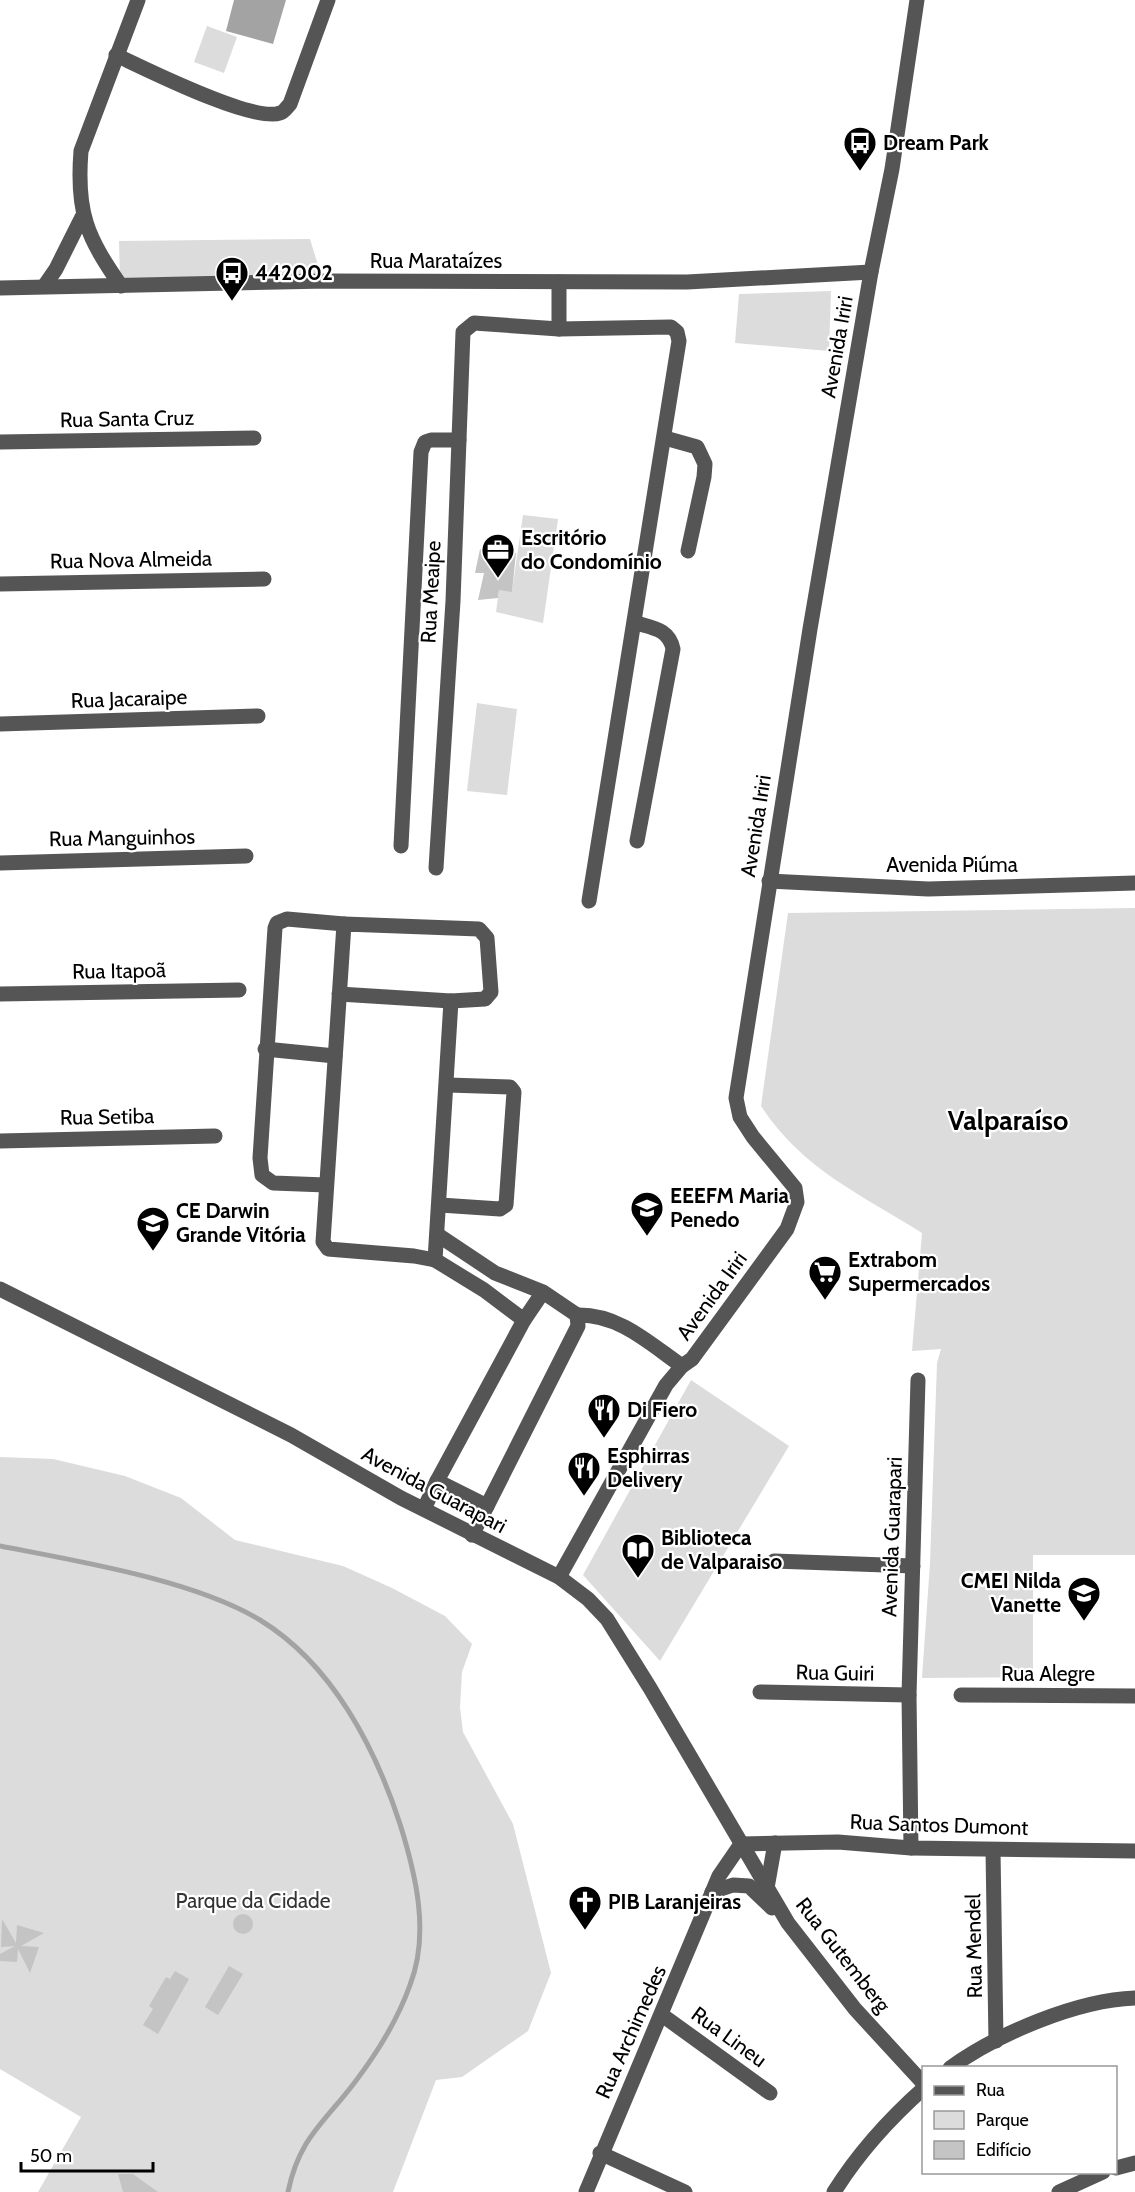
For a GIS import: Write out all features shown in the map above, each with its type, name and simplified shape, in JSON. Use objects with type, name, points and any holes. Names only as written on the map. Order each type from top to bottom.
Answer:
[{"type":"street","points":[[121,286],[91,239],[82,217],[81,152],[138,0]]},
{"type":"street","points":[[116,55],[174,82],[241,108],[272,115],[282,113],[290,104],[328,0]]},
{"type":"street","name":"Avenida Iriri","points":[[559,1577],[666,1386],[682,1366],[692,1359],[787,1229],[797,1202],[795,1188],[753,1137],[740,1117],[736,1098],[769,880],[871,272],[892,168],[917,0]]},
{"type":"street","points":[[45,285],[56,269],[82,217]]},
{"type":"street","name":"Rua Marataízes","points":[[0,288],[45,285],[121,286],[327,281],[687,282],[871,272]]},
{"type":"street","points":[[559,282],[559,328],[670,327],[677,332],[679,341],[636,623],[589,901]]},
{"type":"street","name":"Rua Meaipe","points":[[436,868],[453,601],[463,332],[474,323],[559,328]]},
{"type":"street","name":"Rua Santa Cruz","points":[[0,442],[254,438]]},
{"type":"street","points":[[665,438],[697,447],[705,464],[688,551]]},
{"type":"street","points":[[401,846],[421,452],[425,442],[431,440],[459,440]]},
{"type":"street","name":"Rua Nova Almeida","points":[[0,584],[264,579]]},
{"type":"street","points":[[636,623],[664,631],[671,639],[673,649],[637,841]]},
{"type":"street","name":"Rua Jacaraipe","points":[[0,724],[258,716]]},
{"type":"street","name":"Rua Manguinhos","points":[[0,863],[246,856]]},
{"type":"street","name":"Avenida Piúma","points":[[769,880],[928,889],[1135,883]]},
{"type":"street","points":[[326,1185],[273,1183],[262,1175],[260,1158],[266,1049],[277,923],[287,919],[344,924],[479,929],[485,933],[489,943],[489,997],[485,999],[451,1001],[339,994]]},
{"type":"street","points":[[344,924],[326,1185],[325,1247],[435,1260],[484,1290],[524,1320]]},
{"type":"street","name":"Rua Itapoã","points":[[0,994],[239,990]]},
{"type":"street","points":[[435,1260],[448,1085],[451,1001]]},
{"type":"street","points":[[266,1049],[335,1056]]},
{"type":"street","points":[[440,1205],[503,1209],[514,1092],[510,1087],[448,1085]]},
{"type":"street","name":"Rua Setiba","points":[[0,1141],[214,1136]]},
{"type":"street","points":[[438,1235],[495,1273],[543,1292],[577,1315],[594,1314],[620,1323],[682,1366]]},
{"type":"street","name":"Avenida Guarapari","points":[[0,1289],[291,1435],[472,1535],[559,1577],[588,1599],[607,1619],[741,1844]]},
{"type":"street","points":[[424,1509],[436,1481],[524,1320],[543,1292]]},
{"type":"street","points":[[472,1535],[578,1326],[577,1315]]},
{"type":"street","name":"Avenida Guarapari","points":[[911,1848],[909,1695],[918,1380]]},
{"type":"street","points":[[436,1481],[487,1506]]},
{"type":"street","points":[[774,1561],[913,1566]]},
{"type":"street","name":"Rua Guiri","points":[[760,1692],[909,1695]]},
{"type":"street","name":"Rua Alegre","points":[[961,1695],[1135,1696]]},
{"type":"street","name":"Rua Santos Dumont","points":[[741,1844],[838,1842],[911,1848],[1135,1851]]},
{"type":"street","points":[[767,1888],[775,1843]]},
{"type":"street","name":"Rua Gutemberg","points":[[741,1844],[782,1914],[855,2009],[922,2082]]},
{"type":"street","name":"Rua Archimedes","points":[[600,2153],[662,2015],[712,1892],[725,1864],[741,1844]]},
{"type":"street","name":"Rua Mendel","points":[[993,1850],[996,2041]]},
{"type":"street","points":[[712,1892],[733,1885],[749,1886],[772,1909],[782,1914]]},
{"type":"street","points":[[952,2066],[996,2041],[1052,2016],[1096,2004],[1135,1998]]},
{"type":"street","name":"Rua Lineu","points":[[662,2015],[770,2093]]},
{"type":"street","points":[[834,2192],[853,2162],[887,2120],[922,2090]]},
{"type":"street","points":[[586,2192],[600,2153],[685,2192]]},
{"type":"street","points":[[1117,2168],[1135,2163]]},
{"type":"street","points":[[1059,2192],[1099,2174]]},
{"type":"green space","points":[[207,26],[237,37],[224,73],[194,62]]},
{"type":"green space","points":[[310,239],[321,275],[120,278],[119,241]]},
{"type":"green space","points":[[831,291],[829,351],[735,343],[739,294]]},
{"type":"green space","points":[[523,515],[558,519],[543,623],[496,612],[499,590],[512,591]]},
{"type":"green space","points":[[477,703],[517,709],[507,795],[467,791]]},
{"type":"green space","points":[[1135,908],[1135,1555],[1033,1555],[1033,1677],[922,1678],[930,1563],[937,1363],[941,1349],[912,1351],[922,1233],[814,1164],[777,1128],[761,1106],[788,913]]},
{"type":"green space","points":[[691,1380],[789,1446],[660,1661],[583,1575]]},
{"type":"green space","name":"Parque da Cidade","points":[[0,1457],[53,1459],[125,1476],[181,1498],[235,1540],[343,1566],[392,1588],[445,1616],[472,1644],[462,1672],[460,1707],[463,1732],[513,1824],[551,1973],[528,2031],[462,2077],[436,2080],[393,2192],[38,2192],[81,2117],[0,2069]]},
{"type":"shaded area","points":[[234,0],[286,0],[273,44],[226,31]]},
{"type":"building","name":"Escritório do Condomínio","points":[[480,549],[516,553],[512,592],[499,590],[498,598],[478,600],[484,573],[475,573]]},
{"type":"building","points":[[239,1914],[247,1914],[253,1920],[253,1928],[247,1934],[239,1934],[233,1928],[233,1920]]},
{"type":"building","points":[[2,1919],[16,1943],[17,1925],[44,1933],[21,1946],[39,1947],[30,1973],[18,1949],[17,1962],[0,1961],[0,1954],[15,1946],[1,1947]]},
{"type":"building","points":[[229,1966],[243,1974],[218,2015],[205,2007]]},
{"type":"building","points":[[175,1971],[189,1979],[158,2034],[143,2025],[153,2009],[149,2006],[166,1977],[170,1979]]},
{"type":"building","points":[[118,2174],[133,2174],[158,2192],[123,2192]]},
{"type":"waterway","points":[[0,1546],[99,1565],[169,1583],[233,1606],[260,1620],[286,1638],[329,1684],[348,1710],[378,1766],[400,1824],[415,1884],[420,1925],[416,1966],[405,1998],[386,2035],[355,2082],[306,2144],[293,2173],[288,2192]]},
{"type":"place","name":"Dream Park","points":[[860,172]]},
{"type":"place","name":"442002","points":[[232,302]]},
{"type":"place","name":"Escritório do Condomínio","points":[[498,579]]},
{"type":"place","name":"EEEFM Maria Penedo","points":[[647,1237]]},
{"type":"place","name":"CE Darwin Grande Vitória","points":[[153,1252]]},
{"type":"place","name":"Extrabom Supermercados","points":[[825,1301]]},
{"type":"place","name":"Di Fiero","points":[[604,1439]]},
{"type":"place","name":"Esphirras Delivery","points":[[584,1497]]},
{"type":"place","name":"Biblioteca de Valparaiso","points":[[638,1579]]},
{"type":"place","name":"CMEI Nilda Vanette","points":[[1084,1622]]},
{"type":"place","name":"PIB Laranjeiras","points":[[585,1931]]},
{"type":"district","name":"Valparaíso","points":[[1008,1121]]}]
